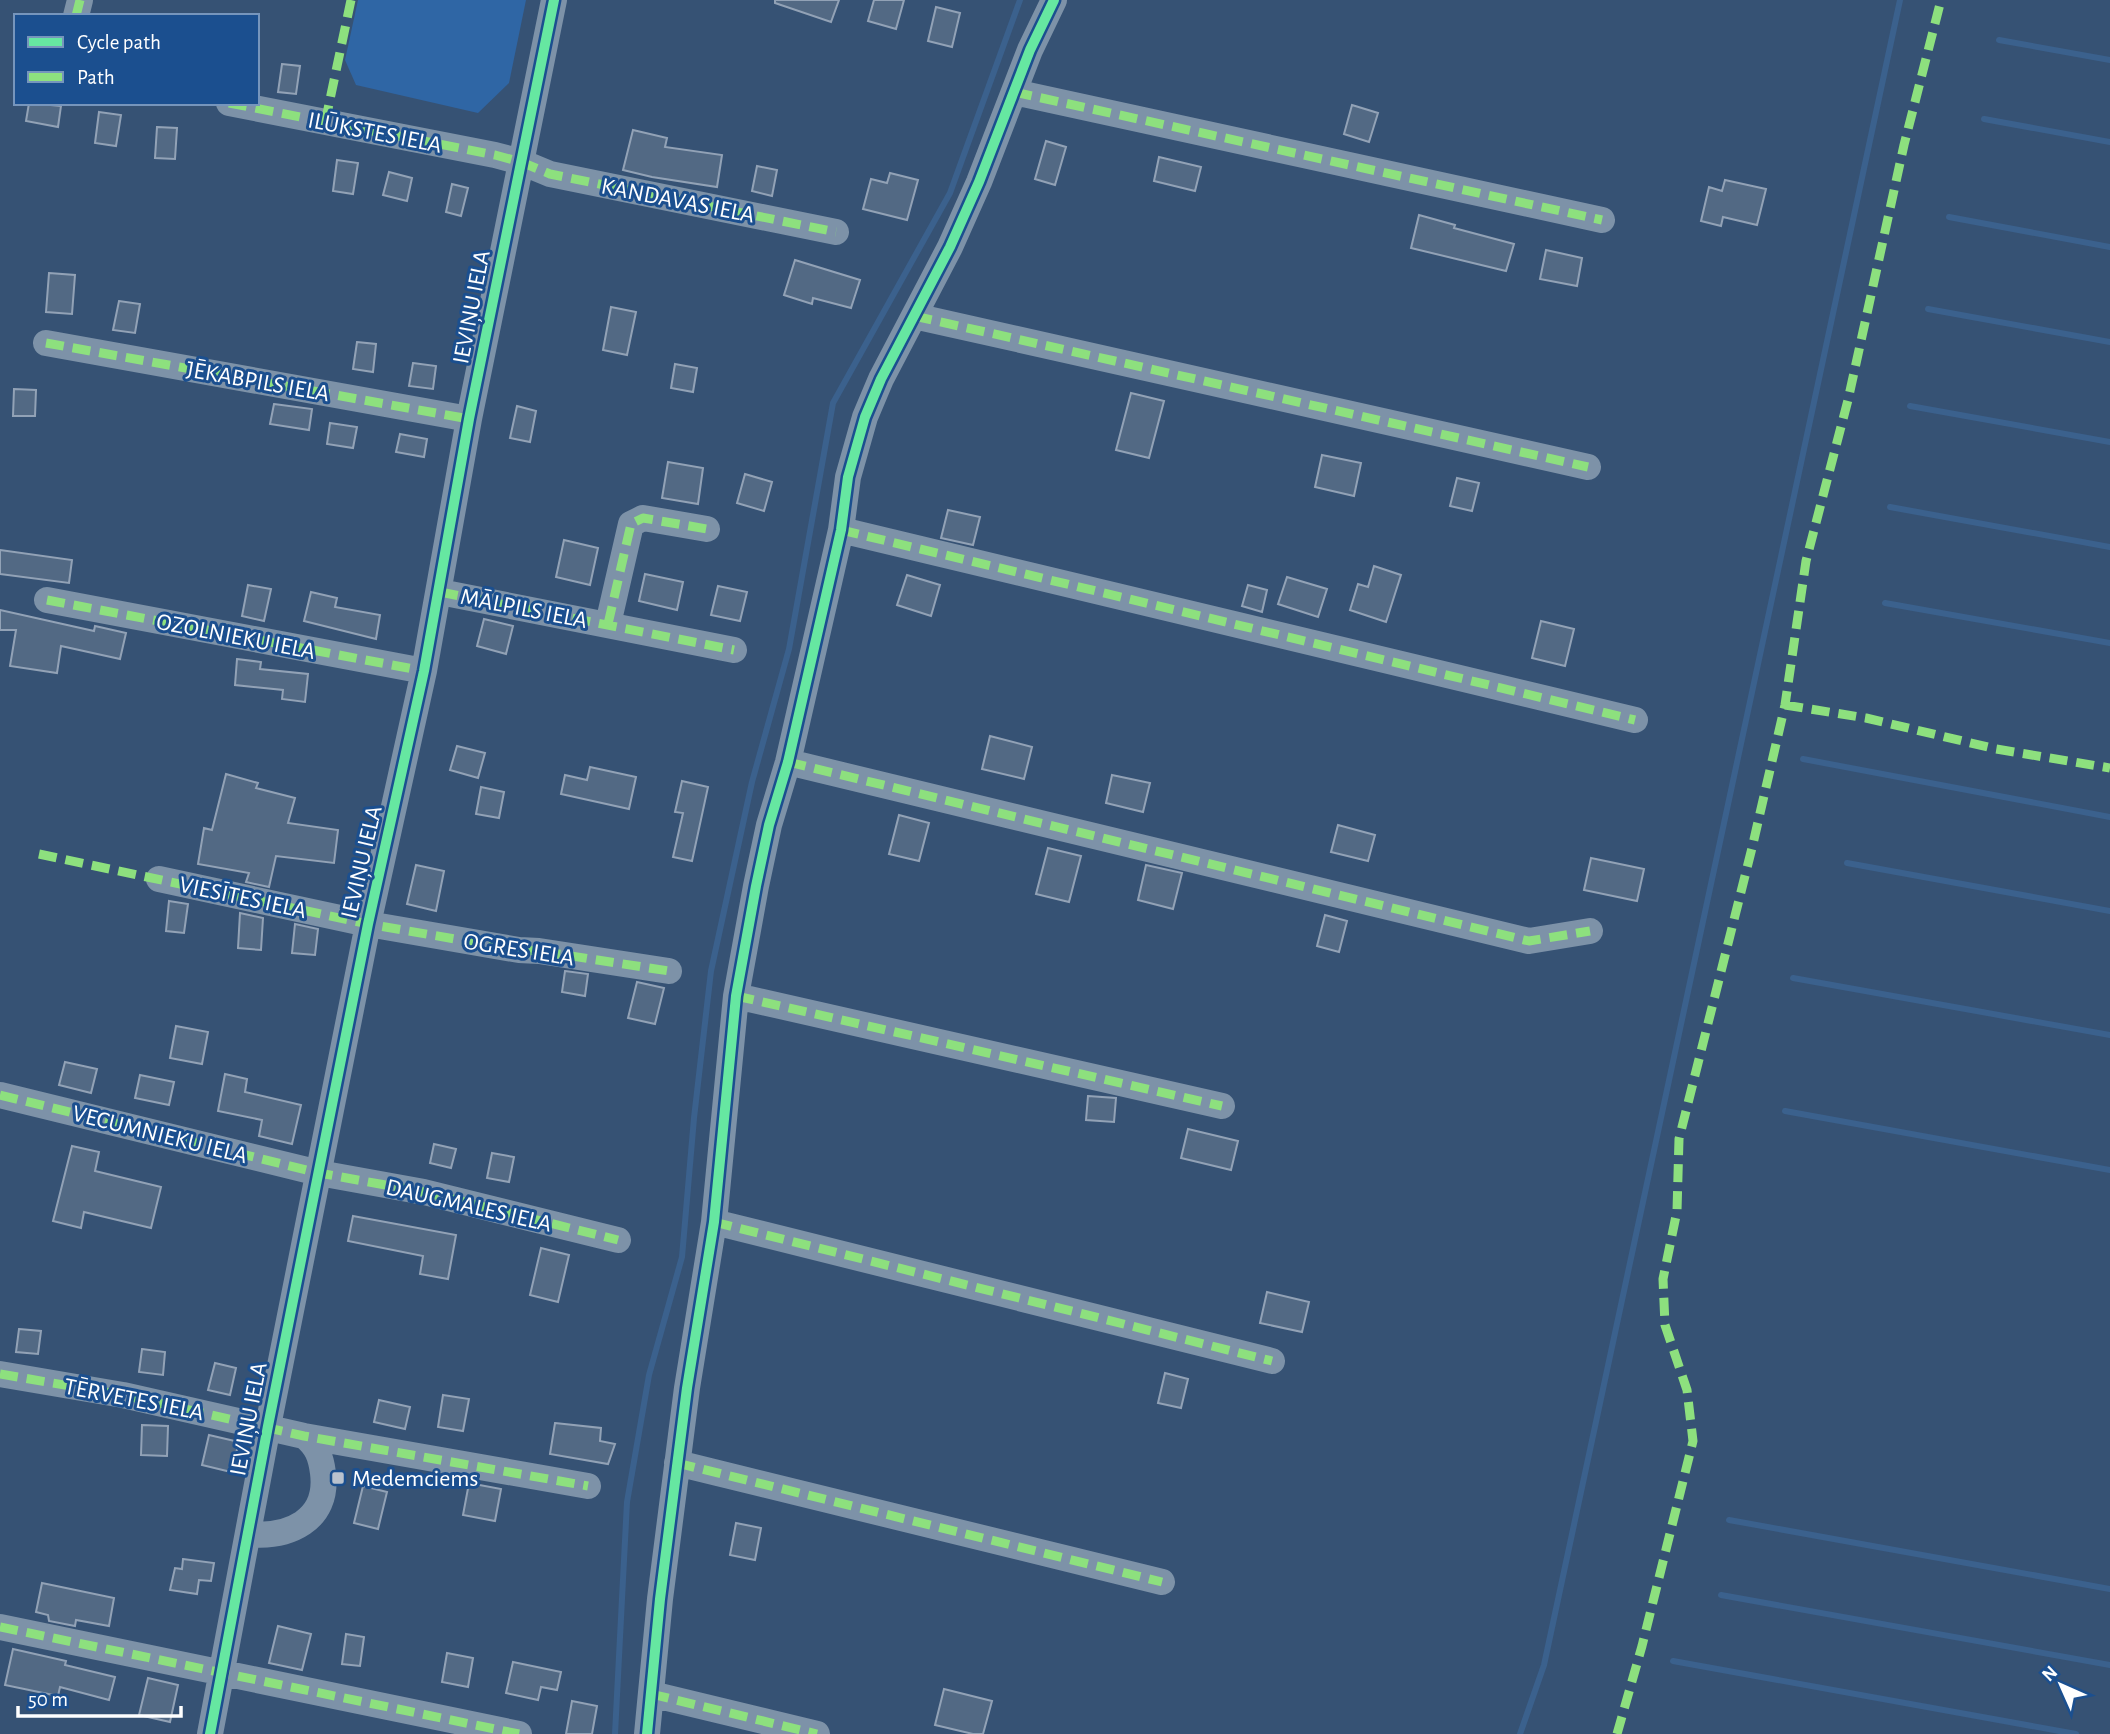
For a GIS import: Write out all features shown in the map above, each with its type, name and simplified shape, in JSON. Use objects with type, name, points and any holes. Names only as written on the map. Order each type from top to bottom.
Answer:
[{"type":"street","name":"IEVIŅU IELA","points":[[210,1734],[368,924],[440,592],[469,419],[554,0]]},
{"type":"street","points":[[647,1734],[677,1463],[714,1222],[736,996],[755,886],[769,825],[788,762],[841,530],[848,477],[865,417],[881,379],[950,247],[979,182],[1030,50],[1054,0]]},
{"type":"street","points":[[1014,92],[1602,220]]},
{"type":"street","name":"ILŪKSTES IELA","points":[[239,105],[522,162]]},
{"type":"street","name":"KANDAVAS IELA","points":[[522,162],[550,174],[836,232]]},
{"type":"street","points":[[914,316],[1588,467]]},
{"type":"street","name":"JĒKABPILS IELA","points":[[46,343],[469,419]]},
{"type":"street","name":"MĀLPILS IELA","points":[[608,624],[631,524],[643,518],[707,529]]},
{"type":"street","points":[[841,530],[1635,720]]},
{"type":"street","name":"MĀLPILS IELA","points":[[440,592],[734,650]]},
{"type":"street","name":"OZOLNIEKU IELA","points":[[47,600],[424,671]]},
{"type":"street","points":[[788,762],[1529,941],[1590,931]]},
{"type":"street","name":"VIESĪTES IELA","points":[[159,879],[368,924]]},
{"type":"street","name":"OGRES IELA","points":[[368,924],[519,950],[669,971]]},
{"type":"street","points":[[736,996],[1222,1106]]},
{"type":"street","name":"VECUMNIEKU IELA","points":[[0,1095],[319,1173]]},
{"type":"street","name":"DAUGMALES IELA","points":[[319,1173],[424,1192],[618,1240]]},
{"type":"street","points":[[714,1222],[1272,1361]]},
{"type":"street","name":"TĒRVETES IELA","points":[[0,1374],[123,1395],[304,1436],[588,1486]]},
{"type":"street","points":[[248,1534],[267,1536],[296,1528],[319,1507],[325,1492],[323,1468],[314,1443],[304,1436]]},
{"type":"street","points":[[677,1463],[1163,1582]]},
{"type":"street","points":[[0,1627],[519,1734]]},
{"type":"street","points":[[651,1694],[817,1734]]},
{"type":"shaded area","points":[[358,0],[526,0],[509,83],[478,113],[356,85],[345,60]]},
{"type":"building","points":[[775,0],[839,0],[831,22],[775,3]]},
{"type":"building","points":[[874,0],[904,0],[896,29],[868,21]]},
{"type":"building","points":[[936,7],[960,13],[952,47],[928,41]]},
{"type":"building","points":[[282,64],[300,66],[296,94],[278,92]]},
{"type":"building","points":[[29,105],[61,106],[58,127],[26,121]]},
{"type":"building","points":[[1352,105],[1378,113],[1369,142],[1344,134]]},
{"type":"building","points":[[99,112],[121,115],[116,146],[95,143]]},
{"type":"building","points":[[157,127],[177,128],[175,159],[155,158]]},
{"type":"building","points":[[633,130],[667,138],[665,147],[722,155],[717,187],[623,170]]},
{"type":"building","points":[[1046,141],[1066,147],[1055,185],[1035,179]]},
{"type":"building","points":[[1159,157],[1201,167],[1195,191],[1154,181]]},
{"type":"building","points":[[337,160],[358,163],[353,194],[333,191]]},
{"type":"building","points":[[757,166],[777,170],[772,196],[752,191]]},
{"type":"building","points":[[389,172],[412,178],[407,201],[383,195]]},
{"type":"building","points":[[890,173],[918,180],[907,220],[863,209],[871,179],[887,183]]},
{"type":"building","points":[[1725,180],[1766,189],[1757,225],[1723,217],[1721,226],[1701,221],[1709,187],[1722,191]]},
{"type":"building","points":[[452,184],[468,188],[461,216],[446,212]]},
{"type":"building","points":[[1419,215],[1455,225],[1454,228],[1514,244],[1506,271],[1411,248]]},
{"type":"building","points":[[1546,250],[1582,258],[1577,286],[1540,279]]},
{"type":"building","points":[[795,260],[860,280],[851,308],[813,298],[812,304],[784,295]]},
{"type":"building","points":[[49,273],[75,275],[72,314],[46,312]]},
{"type":"building","points":[[119,301],[140,304],[135,333],[113,330]]},
{"type":"building","points":[[611,307],[636,312],[627,355],[603,350]]},
{"type":"building","points":[[357,342],[376,344],[373,372],[353,369]]},
{"type":"building","points":[[413,363],[436,366],[433,389],[409,386]]},
{"type":"building","points":[[675,364],[697,368],[693,392],[671,388]]},
{"type":"building","points":[[14,389],[36,390],[35,416],[13,416]]},
{"type":"building","points":[[1131,393],[1164,401],[1149,458],[1116,450]]},
{"type":"building","points":[[274,404],[312,409],[309,430],[270,424]]},
{"type":"building","points":[[517,406],[536,411],[530,442],[510,438]]},
{"type":"building","points":[[330,423],[357,427],[353,448],[327,444]]},
{"type":"building","points":[[400,434],[427,439],[424,457],[396,452]]},
{"type":"building","points":[[1322,455],[1361,463],[1354,496],[1315,487]]},
{"type":"building","points":[[668,462],[703,468],[698,504],[662,498]]},
{"type":"building","points":[[745,474],[772,482],[764,511],[737,503]]},
{"type":"building","points":[[1457,478],[1479,483],[1472,511],[1450,506]]},
{"type":"building","points":[[948,510],[980,517],[973,545],[941,538]]},
{"type":"building","points":[[564,540],[598,548],[590,585],[556,577]]},
{"type":"building","points":[[0,550],[72,560],[69,583],[0,574]]},
{"type":"building","points":[[1374,566],[1401,575],[1386,622],[1350,610],[1358,584],[1368,587]]},
{"type":"building","points":[[645,574],[683,582],[677,610],[639,601]]},
{"type":"building","points":[[907,575],[940,585],[931,616],[897,605]]},
{"type":"building","points":[[1287,577],[1327,589],[1318,617],[1278,604]]},
{"type":"building","points":[[248,585],[271,589],[264,621],[242,616]]},
{"type":"building","points":[[1248,585],[1267,590],[1262,612],[1242,606]]},
{"type":"building","points":[[718,586],[747,592],[740,621],[711,615]]},
{"type":"building","points":[[311,592],[337,598],[335,607],[380,615],[376,639],[304,621]]},
{"type":"building","points":[[0,610],[94,631],[95,626],[126,633],[120,659],[61,646],[57,673],[10,666],[16,630],[0,630]]},
{"type":"building","points":[[484,619],[513,626],[506,654],[477,646]]},
{"type":"building","points":[[1541,621],[1574,629],[1565,666],[1532,658]]},
{"type":"building","points":[[237,659],[261,662],[260,669],[308,674],[305,702],[282,699],[283,690],[235,685]]},
{"type":"building","points":[[990,736],[1032,747],[1024,779],[982,769]]},
{"type":"building","points":[[457,746],[485,753],[478,778],[450,770]]},
{"type":"building","points":[[590,767],[636,777],[629,809],[561,794],[565,775],[587,780]]},
{"type":"building","points":[[226,774],[258,783],[256,788],[295,798],[288,823],[338,830],[334,863],[276,856],[269,887],[246,882],[249,873],[198,864],[204,828],[212,830]]},
{"type":"building","points":[[1112,775],[1150,783],[1143,812],[1106,803]]},
{"type":"building","points":[[682,781],[708,787],[692,861],[673,857],[683,813],[675,812]]},
{"type":"building","points":[[481,787],[504,792],[499,818],[476,814]]},
{"type":"building","points":[[899,815],[929,823],[919,861],[889,854]]},
{"type":"building","points":[[1338,825],[1375,835],[1368,861],[1331,852]]},
{"type":"building","points":[[1048,848],[1081,856],[1069,902],[1036,894]]},
{"type":"building","points":[[1591,858],[1644,869],[1637,901],[1584,890]]},
{"type":"building","points":[[416,865],[444,871],[436,911],[407,904]]},
{"type":"building","points":[[1146,865],[1182,873],[1173,909],[1138,900]]},
{"type":"building","points":[[169,901],[188,904],[184,933],[166,931]]},
{"type":"building","points":[[240,913],[263,918],[261,950],[238,948]]},
{"type":"building","points":[[1325,915],[1347,921],[1339,952],[1317,946]]},
{"type":"building","points":[[295,924],[318,929],[315,955],[292,953]]},
{"type":"building","points":[[565,971],[588,974],[585,996],[562,992]]},
{"type":"building","points":[[637,982],[664,988],[655,1024],[628,1018]]},
{"type":"building","points":[[176,1026],[208,1032],[202,1064],[170,1058]]},
{"type":"building","points":[[65,1062],[97,1069],[91,1093],[59,1085]]},
{"type":"building","points":[[225,1074],[247,1079],[245,1092],[301,1105],[292,1144],[259,1136],[262,1120],[218,1111]]},
{"type":"building","points":[[140,1075],[174,1082],[169,1105],[135,1098]]},
{"type":"building","points":[[1088,1096],[1116,1098],[1114,1122],[1086,1120]]},
{"type":"building","points":[[1188,1129],[1238,1141],[1231,1170],[1181,1158]]},
{"type":"building","points":[[434,1144],[456,1149],[451,1168],[430,1163]]},
{"type":"building","points":[[72,1146],[99,1152],[95,1171],[161,1187],[151,1228],[84,1212],[81,1228],[53,1221]]},
{"type":"building","points":[[492,1153],[514,1157],[509,1182],[487,1178]]},
{"type":"building","points":[[353,1216],[456,1235],[448,1279],[420,1274],[423,1256],[348,1241]]},
{"type":"building","points":[[541,1248],[569,1255],[558,1302],[530,1295]]},
{"type":"building","points":[[1267,1292],[1309,1302],[1302,1332],[1260,1323]]},
{"type":"building","points":[[19,1329],[41,1331],[38,1354],[16,1352]]},
{"type":"building","points":[[142,1349],[165,1352],[163,1375],[139,1372]]},
{"type":"building","points":[[215,1363],[236,1368],[230,1395],[208,1390]]},
{"type":"building","points":[[1165,1373],[1188,1379],[1181,1408],[1158,1403]]},
{"type":"building","points":[[443,1395],[469,1399],[463,1431],[438,1427]]},
{"type":"building","points":[[379,1400],[410,1407],[405,1429],[374,1422]]},
{"type":"building","points":[[555,1423],[601,1428],[600,1441],[615,1444],[608,1464],[550,1454]]},
{"type":"building","points":[[142,1425],[168,1426],[167,1456],[141,1455]]},
{"type":"building","points":[[209,1435],[239,1442],[231,1472],[202,1465]]},
{"type":"building","points":[[469,1483],[501,1489],[495,1521],[463,1515]]},
{"type":"building","points":[[363,1486],[387,1492],[378,1529],[354,1523]]},
{"type":"building","points":[[736,1523],[761,1528],[755,1560],[730,1555]]},
{"type":"building","points":[[183,1559],[214,1563],[211,1581],[199,1580],[197,1594],[170,1590],[175,1568],[182,1569]]},
{"type":"building","points":[[42,1583],[114,1598],[109,1626],[76,1620],[75,1626],[49,1621],[48,1615],[36,1612]]},
{"type":"building","points":[[278,1626],[311,1634],[302,1670],[269,1663]]},
{"type":"building","points":[[346,1634],[364,1637],[360,1666],[342,1664]]},
{"type":"building","points":[[13,1649],[66,1661],[65,1665],[115,1677],[109,1700],[60,1687],[58,1696],[5,1685]]},
{"type":"building","points":[[447,1653],[473,1658],[468,1687],[442,1682]]},
{"type":"building","points":[[513,1662],[561,1672],[557,1690],[541,1687],[538,1700],[506,1693]]},
{"type":"building","points":[[148,1678],[178,1685],[170,1722],[139,1715]]},
{"type":"building","points":[[944,1689],[992,1701],[983,1734],[935,1725]]},
{"type":"building","points":[[572,1701],[597,1706],[592,1734],[566,1734]]},
{"type":"waterway","points":[[615,1734],[627,1502],[649,1375],[682,1257],[711,971],[752,782],[789,649],[833,403],[950,193],[1020,0]]},
{"type":"waterway","points":[[1520,1734],[1544,1665],[1900,0]]},
{"type":"waterway","points":[[1999,40],[2110,60]]},
{"type":"waterway","points":[[1984,119],[2110,142]]},
{"type":"waterway","points":[[1949,217],[2110,247]]},
{"type":"waterway","points":[[1928,309],[2110,342]]},
{"type":"waterway","points":[[1910,406],[2110,442]]},
{"type":"waterway","points":[[1890,507],[2110,547]]},
{"type":"waterway","points":[[1885,603],[2110,643]]},
{"type":"waterway","points":[[1803,759],[2110,817]]},
{"type":"waterway","points":[[1847,863],[2110,911]]},
{"type":"waterway","points":[[1793,978],[2110,1035]]},
{"type":"waterway","points":[[1785,1111],[2110,1170]]},
{"type":"waterway","points":[[1729,1520],[2110,1589]]},
{"type":"waterway","points":[[1721,1595],[2110,1665]]},
{"type":"waterway","points":[[1673,1661],[2076,1734]]},
{"type":"marked path","points":[[76,14],[80,0]]},
{"type":"marked path","points":[[325,123],[351,0]]},
{"type":"marked path","points":[[1617,1734],[1642,1646],[1693,1441],[1687,1390],[1665,1325],[1663,1279],[1677,1211],[1679,1139],[1785,705],[1806,561],[1848,400],[1904,145],[1941,0]]},
{"type":"marked path","points":[[1014,92],[1602,220]]},
{"type":"marked path","points":[[239,105],[495,155],[550,174],[836,232]]},
{"type":"marked path","points":[[914,316],[1588,467]]},
{"type":"marked path","points":[[46,343],[469,419]]},
{"type":"marked path","points":[[608,624],[631,524],[643,518],[707,529]]},
{"type":"marked path","points":[[841,530],[1635,720]]},
{"type":"marked path","points":[[440,592],[734,650]]},
{"type":"marked path","points":[[47,600],[424,671]]},
{"type":"marked path","points":[[1785,705],[1866,718],[1996,749],[2110,768]]},
{"type":"marked path","points":[[788,762],[1529,941],[1590,931]]},
{"type":"marked path","points":[[39,854],[368,924],[519,950],[669,971]]},
{"type":"marked path","points":[[736,996],[1222,1106]]},
{"type":"marked path","points":[[0,1095],[319,1173],[424,1192],[618,1240]]},
{"type":"marked path","points":[[714,1222],[1272,1361]]},
{"type":"marked path","points":[[0,1374],[123,1395],[304,1436],[588,1486]]},
{"type":"marked path","points":[[677,1463],[1162,1582]]},
{"type":"marked path","points":[[0,1627],[519,1734]]},
{"type":"marked path","points":[[651,1694],[817,1734]]},
{"type":"cycle path","points":[[210,1734],[368,924],[424,671],[469,419],[554,0]]},
{"type":"cycle path","points":[[647,1734],[660,1599],[687,1388],[714,1222],[736,996],[769,825],[788,762],[841,530],[848,477],[865,417],[881,379],[950,247],[979,182],[1030,50],[1054,0]]},
{"type":"place","name":"Medemciems","points":[[338,1478]]}]
